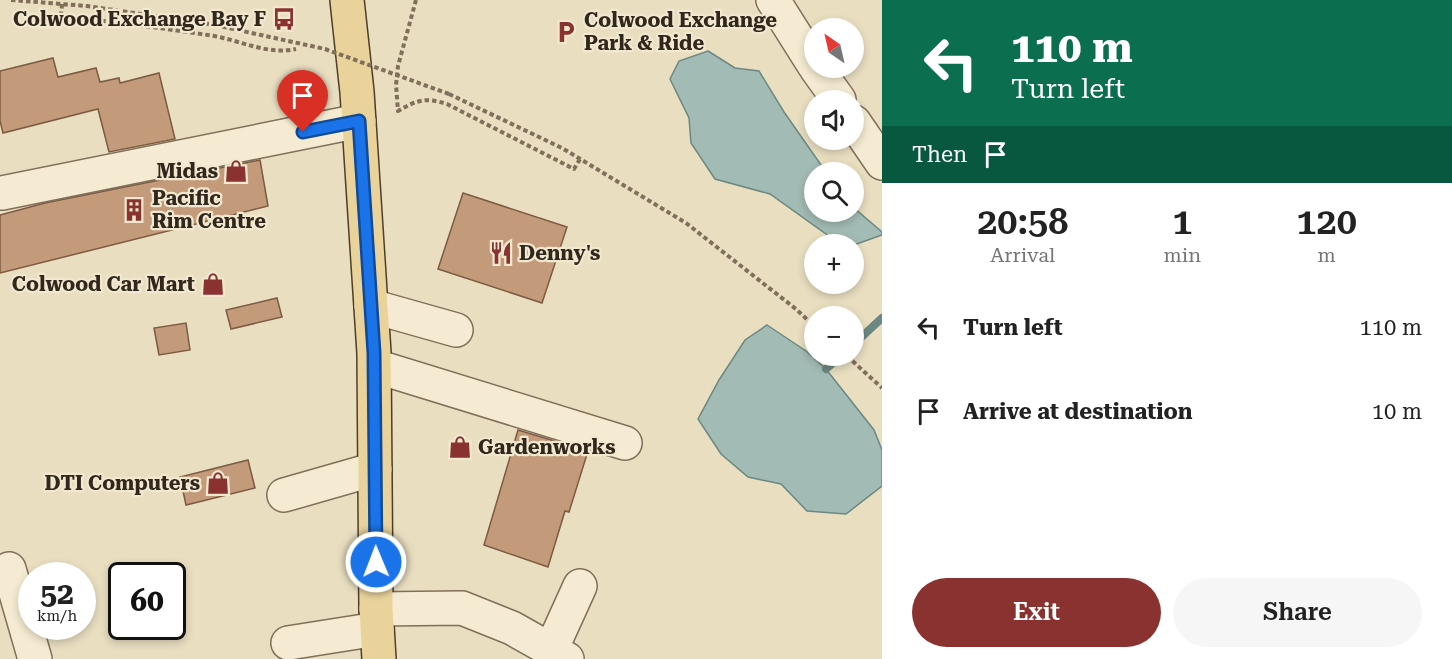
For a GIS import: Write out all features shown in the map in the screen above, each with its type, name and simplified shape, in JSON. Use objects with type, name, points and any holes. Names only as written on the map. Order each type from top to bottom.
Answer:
[{"type":"main road","points":[[347,0],[355,62],[375,366],[377,632]]},
{"type":"street","points":[[773,0],[804,49]]},
{"type":"street","points":[[2,193],[359,121]]},
{"type":"street","points":[[864,137],[882,163]]},
{"type":"street","points":[[371,306],[456,330]]},
{"type":"street","points":[[375,366],[626,443]]},
{"type":"street","points":[[284,495],[375,469]]},
{"type":"street","points":[[9,569],[35,659]]},
{"type":"street","points":[[288,643],[377,632],[462,608],[512,628],[559,655],[580,586]]},
{"type":"path","points":[[11,0],[62,4],[215,25],[325,49],[449,94],[562,148],[686,223],[804,317]]},
{"type":"path","points":[[416,0],[398,66],[396,84],[398,111],[415,102],[431,99],[447,104],[574,169],[580,159]]},
{"type":"path","points":[[62,4],[61,16],[169,29],[222,38],[268,51],[296,49]]},
{"type":"path","points":[[858,366],[882,388]]},
{"type":"water","points":[[708,51],[735,68],[759,71],[804,141],[804,150],[811,150],[819,162],[804,162],[804,218],[770,194],[715,179],[691,143],[689,118],[670,79],[679,61]]},
{"type":"water","points":[[864,217],[882,232],[882,235],[864,241],[864,234],[826,234],[809,222],[864,222]]},
{"type":"water","points":[[767,325],[804,350],[804,366],[823,366],[826,369],[874,430],[882,450],[882,486],[846,514],[807,511],[781,484],[748,477],[721,454],[698,419],[719,380],[745,340]]},
{"type":"building","points":[[53,58],[58,77],[96,68],[100,82],[119,78],[120,83],[159,73],[175,139],[109,152],[98,109],[3,133],[0,121],[0,71]]},
{"type":"building","name":"Pacific Rim Centre","points":[[260,160],[268,206],[0,273],[0,215],[45,203]]},
{"type":"building","name":"Denny's","points":[[463,193],[567,227],[542,303],[438,269]]},
{"type":"building","points":[[277,298],[282,317],[231,329],[226,310]]},
{"type":"building","points":[[186,323],[190,350],[159,355],[154,328]]},
{"type":"building","points":[[518,430],[588,451],[569,512],[565,511],[548,567],[484,545]]},
{"type":"building","name":"DTI Computers","points":[[248,460],[255,488],[186,505],[180,477]]},
{"type":"waterway","points":[[864,335],[882,318]]},
{"type":"waterway","points":[[826,369],[829,366]]},
{"type":"place","name":"Colwood Exchange Bay F","points":[[284,19]]},
{"type":"place","name":"Colwood Exchange Park & Ride","points":[[566,32]]},
{"type":"place","name":"Midas","points":[[236,171]]},
{"type":"place","name":"Pacific Rim Centre","points":[[134,210]]},
{"type":"place","name":"Denny's","points":[[501,253]]},
{"type":"place","name":"Colwood Car Mart","points":[[213,284]]},
{"type":"place","name":"Gardenworks","points":[[460,447]]},
{"type":"place","name":"DTI Computers","points":[[218,483]]},
{"type":"route","points":[[303,132],[359,121],[374,353],[376,562]]}]
